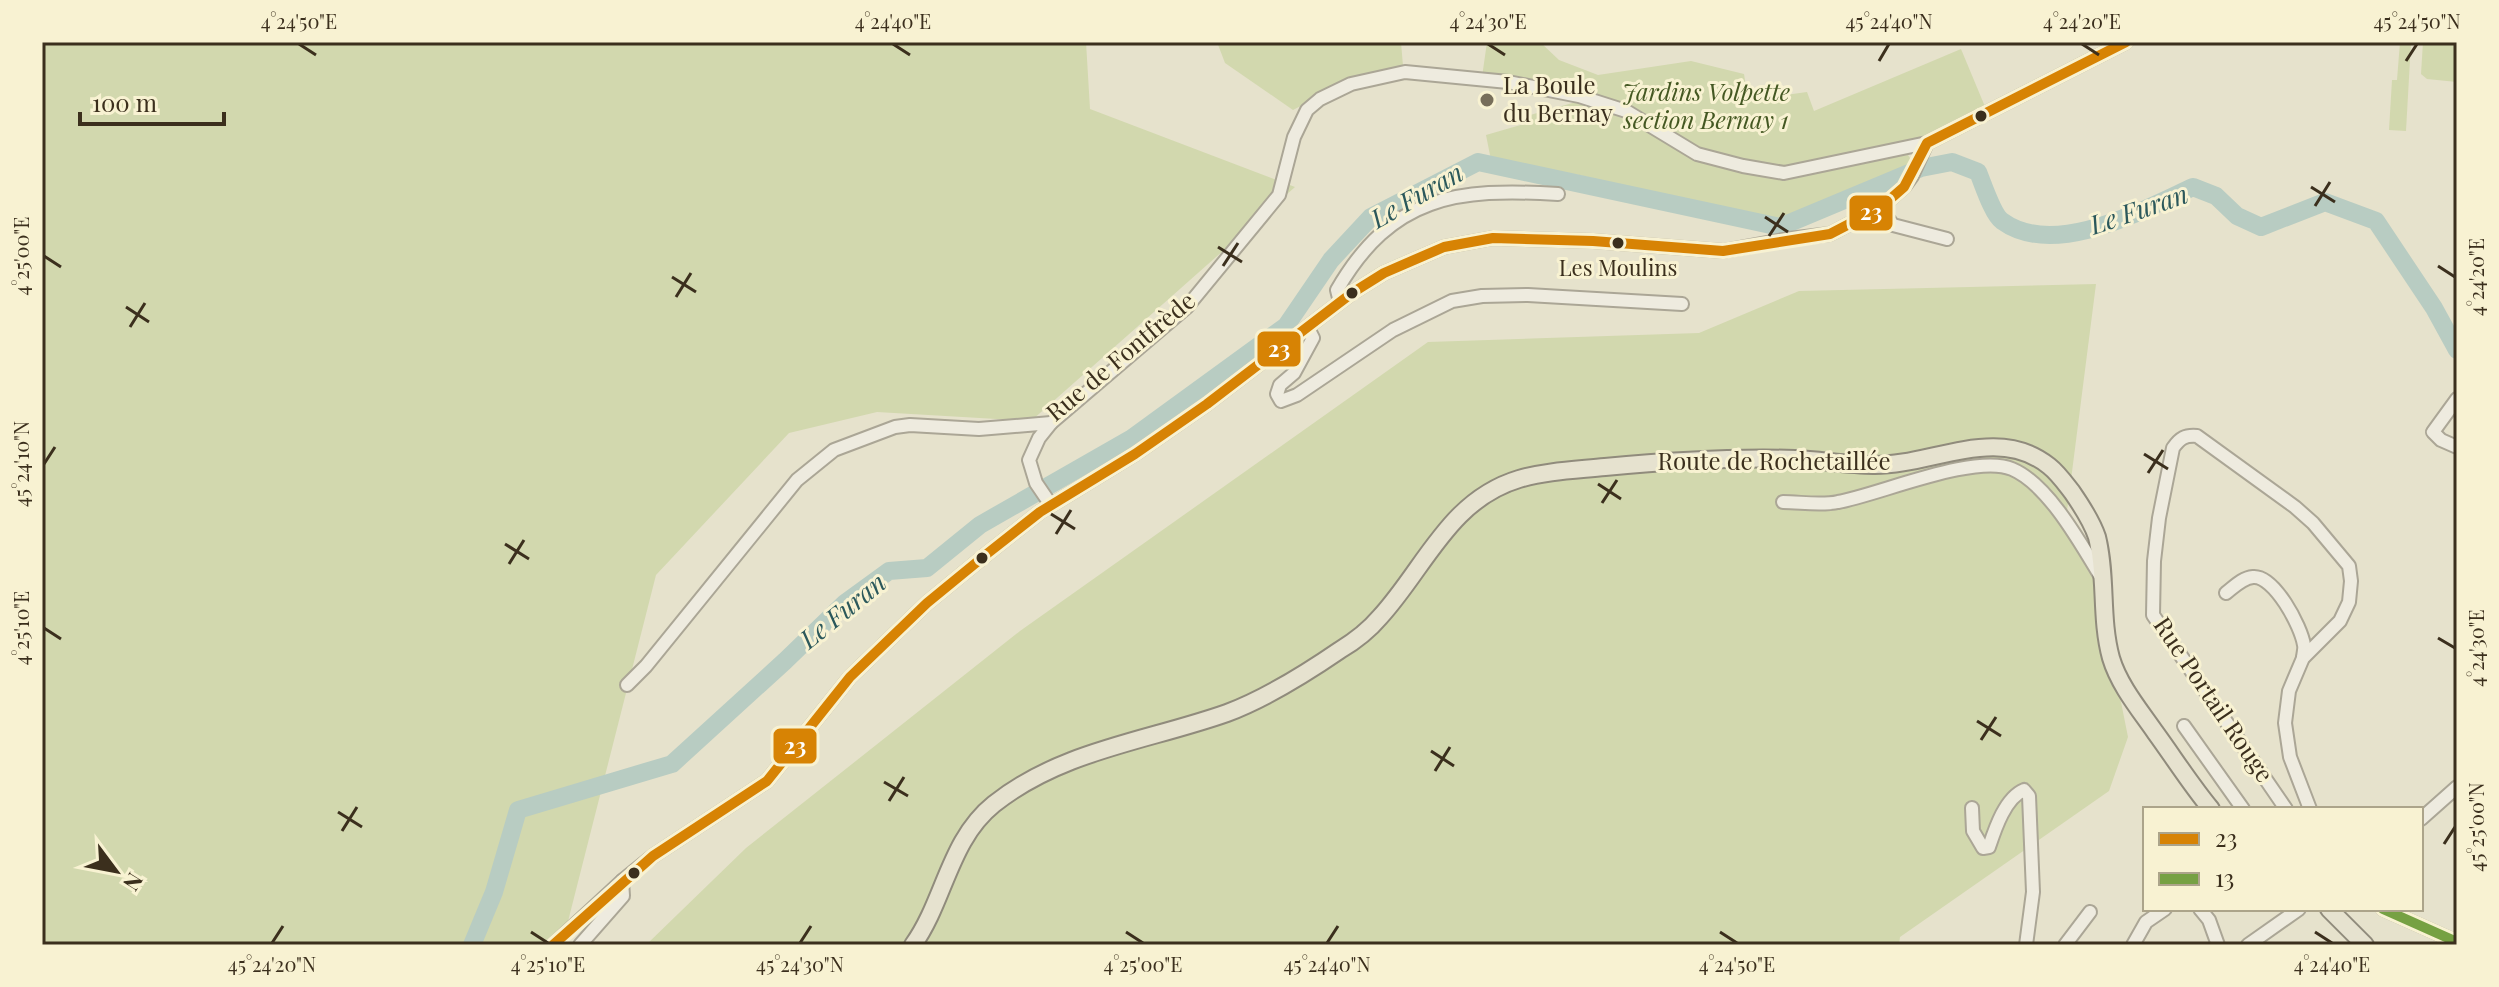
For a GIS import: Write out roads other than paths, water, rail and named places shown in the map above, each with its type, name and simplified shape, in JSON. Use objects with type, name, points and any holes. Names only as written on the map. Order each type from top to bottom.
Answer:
[{"type":"main road","name":"Route de Rochetaillée","points":[[913,945],[971,826],[994,803],[1051,768],[1102,748],[1177,729],[1231,711],[1314,668],[1362,635],[1382,615],[1458,515],[1484,494],[1517,479],[1552,472],[1682,460],[1797,459],[1876,466],[1986,447],[2009,448],[2031,455],[2048,465],[2071,491],[2096,534],[2105,624],[2112,660],[2126,689],[2210,807]]},
{"type":"main road","points":[[2331,911],[2365,945]]},
{"type":"street","name":"Rue de Fontfrède","points":[[627,685],[646,666],[797,480],[834,450],[895,427],[910,425],[979,429],[1051,423],[1187,307],[1279,195],[1294,137],[1307,110],[1320,99],[1351,84],[1405,72],[1508,82],[1579,96],[1626,111],[1697,154],[1784,173],[1927,143],[2126,42]]},
{"type":"street","points":[[553,945],[622,881],[674,841],[767,781],[817,716],[870,656],[927,603],[1048,502],[1135,454],[1370,282],[1444,247],[1493,238],[1593,241],[1723,251],[1830,234],[1880,208],[1912,176],[1927,143]]},
{"type":"street","points":[[1340,302],[1337,290],[1351,265],[1374,237],[1416,207],[1466,194],[1518,191],[1558,194]]},
{"type":"street","points":[[1880,208],[1893,225],[1947,239]]},
{"type":"street","points":[[1308,328],[1313,338],[1294,373],[1280,385],[1277,394],[1281,401],[1297,395],[1393,330],[1452,301],[1482,296],[1528,295],[1682,304]]},
{"type":"street","points":[[2457,399],[2433,432],[2441,440],[2457,447]]},
{"type":"street","points":[[1048,502],[1036,483],[1029,460],[1039,438],[1051,423]]},
{"type":"street","name":"Rue Portail Rouge","points":[[2285,807],[2153,615],[2159,518],[2173,448],[2179,439],[2188,435],[2197,436],[2295,507],[2313,523],[2349,566],[2349,602],[2340,621],[2303,658],[2289,691],[2285,723],[2290,757],[2309,807]]},
{"type":"street","points":[[1783,502],[1837,503],[1933,475],[1990,465],[2012,469],[2047,495],[2102,578]]},
{"type":"street","points":[[2226,593],[2245,578],[2257,576],[2269,582],[2290,612],[2304,645],[2303,658]]},
{"type":"street","points":[[2184,726],[2242,807]]},
{"type":"street","points":[[2423,817],[2457,787]]},
{"type":"street","points":[[1972,808],[1973,831],[1983,848],[1989,847],[1995,828],[2016,794],[2024,790],[2029,796],[2033,892],[2026,945]]},
{"type":"street","points":[[580,945],[623,896],[622,881]]},
{"type":"street","points":[[2133,945],[2146,922],[2162,911]]},
{"type":"street","points":[[2202,911],[2209,920],[2218,945]]},
{"type":"street","points":[[2248,945],[2296,911]]},
{"type":"street","points":[[2387,911],[2457,942]]},
{"type":"street","points":[[2065,945],[2090,912]]},
{"type":"waterway","name":"Le Furan","points":[[472,945],[494,892],[518,810],[672,764],[845,603],[889,571],[927,568],[980,525],[1132,438],[1286,326],[1331,260],[1371,217],[1478,162],[1780,227],[1921,168],[1952,162],[1978,172],[2002,221],[2023,231],[2047,235],[2098,227],[2193,187],[2216,196],[2237,216],[2261,227],[2325,202],[2376,221],[2434,308],[2457,350]]},
{"type":"place","name":"La Boule du Bernay","points":[[1487,100]]},
{"type":"place","name":"Les Moulins","points":[[1618,243]]},
{"type":"park label","name":"Jardins Volpette section Bernay 1","points":[[1706,107]]}]
